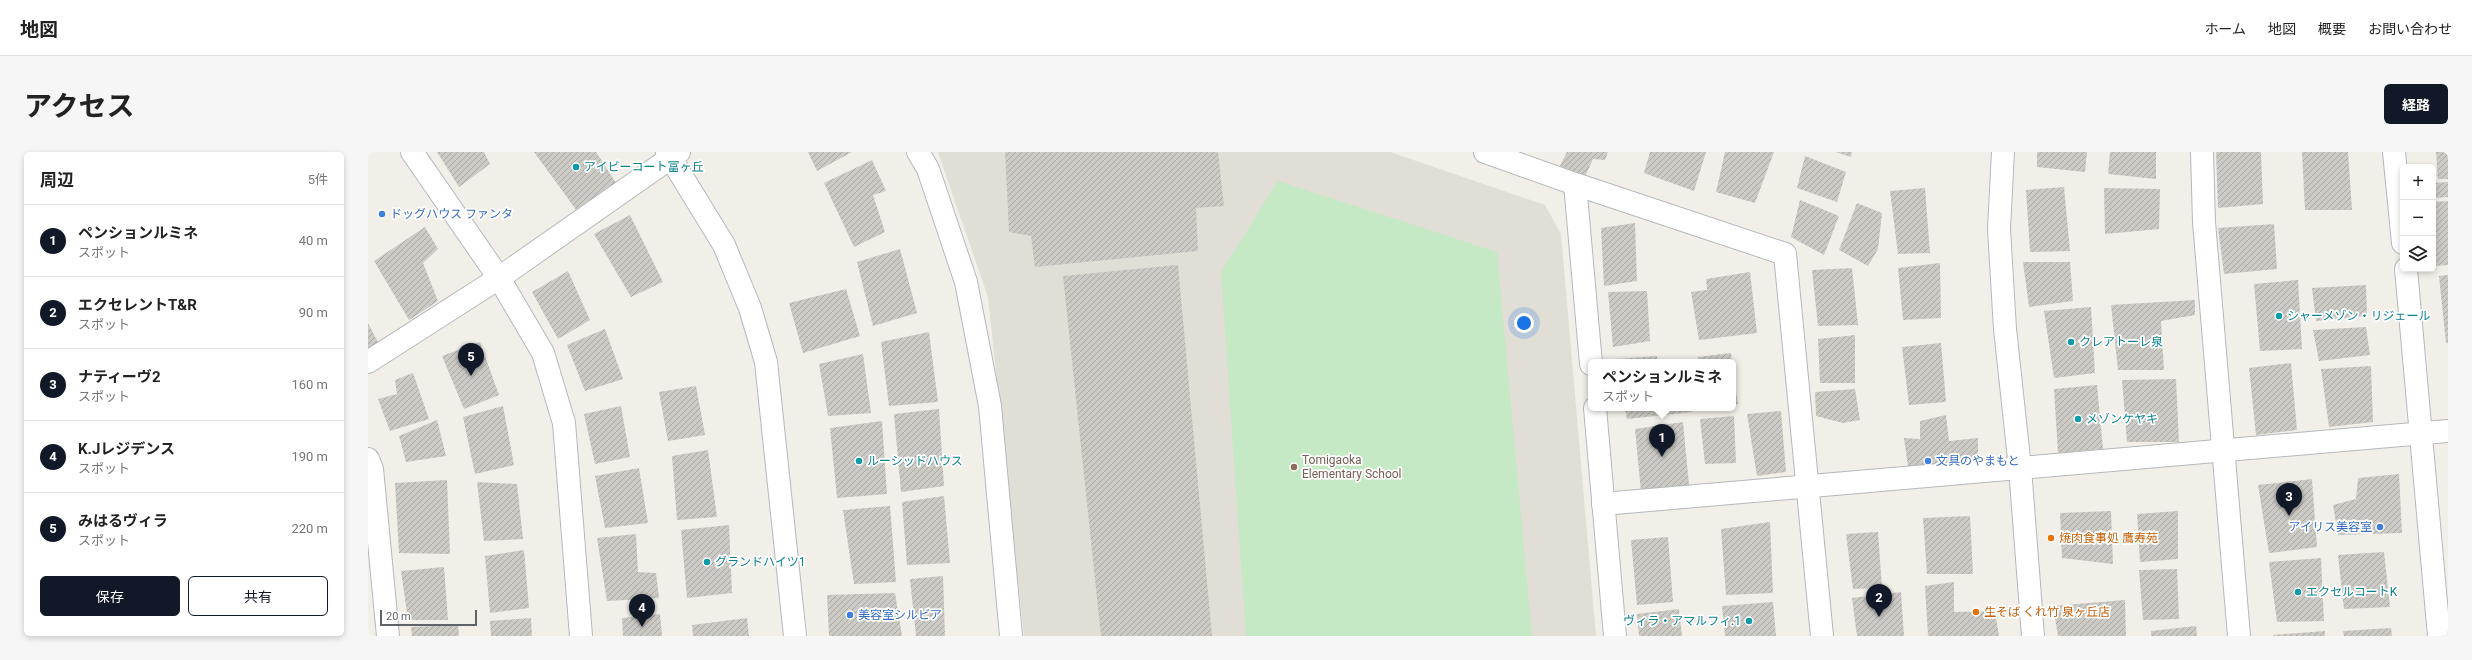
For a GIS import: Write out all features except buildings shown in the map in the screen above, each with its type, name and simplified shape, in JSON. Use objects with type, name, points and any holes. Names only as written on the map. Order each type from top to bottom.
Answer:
[{"type":"street","points":[[412,152],[499,278],[543,353],[564,423],[581,636]]},
{"type":"street","points":[[918,152],[928,169],[966,282],[990,406],[1011,636]]},
{"type":"street","points":[[1486,152],[1575,184],[1785,254],[1809,486],[1822,636]]},
{"type":"street","points":[[2003,152],[1999,229],[2005,329],[2020,468],[2033,636]]},
{"type":"street","points":[[2202,152],[2204,222],[2239,636]]},
{"type":"street","points":[[2394,152],[2402,236]]},
{"type":"street","points":[[368,362],[499,278],[673,154],[724,245],[750,308],[766,362],[795,636]]},
{"type":"street","points":[[1575,184],[1591,359]]},
{"type":"street","points":[[2406,272],[2422,433],[2439,636]]},
{"type":"street","points":[[1595,411],[1615,636]]},
{"type":"street","points":[[1604,504],[2448,431]]},
{"type":"street","points":[[368,459],[372,469],[388,636]]},
{"type":"shaded area","name":"Tomigaoka Elementary School","points":[[938,152],[1390,152],[1545,205],[1561,234],[1596,636],[1024,636],[988,297]]},
{"type":"green space","points":[[1278,181],[1497,252],[1532,636],[1246,636],[1221,272]]},
{"type":"place","name":"アイビーコート富ヶ丘","points":[[576,167]]},
{"type":"place","name":"ドッグハウス ファンタ","points":[[382,214]]},
{"type":"place","name":"シャーメゾン・リジェール","points":[[2279,316]]},
{"type":"place","name":"クレアトーレ泉","points":[[2071,342]]},
{"type":"place","name":"みはるヴィラ","points":[[471,376]]},
{"type":"place","name":"メゾンケヤキ","points":[[2078,419]]},
{"type":"place","name":"ペンションルミネ","points":[[1662,457]]},
{"type":"place","name":"ルーシッドハウス","points":[[859,461]]},
{"type":"place","name":"文具のやまもと","points":[[1928,461]]},
{"type":"place","name":"Tomigaoka Elementary School","points":[[1294,467]]},
{"type":"place","name":"ナティーヴ2","points":[[2289,516]]},
{"type":"place","name":"アイリス美容室","points":[[2380,527]]},
{"type":"place","name":"焼肉食事処 鷹寿苑","points":[[2051,538]]},
{"type":"place","name":"グランドハイツ1","points":[[707,562]]},
{"type":"place","name":"エクセルコートK","points":[[2298,592]]},
{"type":"place","name":"生そば くれ竹 泉ヶ丘店","points":[[1976,612]]},
{"type":"place","name":"美容室シルビア","points":[[850,615]]},
{"type":"place","name":"エクセレントT&R","points":[[1879,617]]},
{"type":"place","name":"ヴィラ・アマルフィ.1","points":[[1749,621]]},
{"type":"place","name":"K.Jレジデンス","points":[[642,627]]}]
